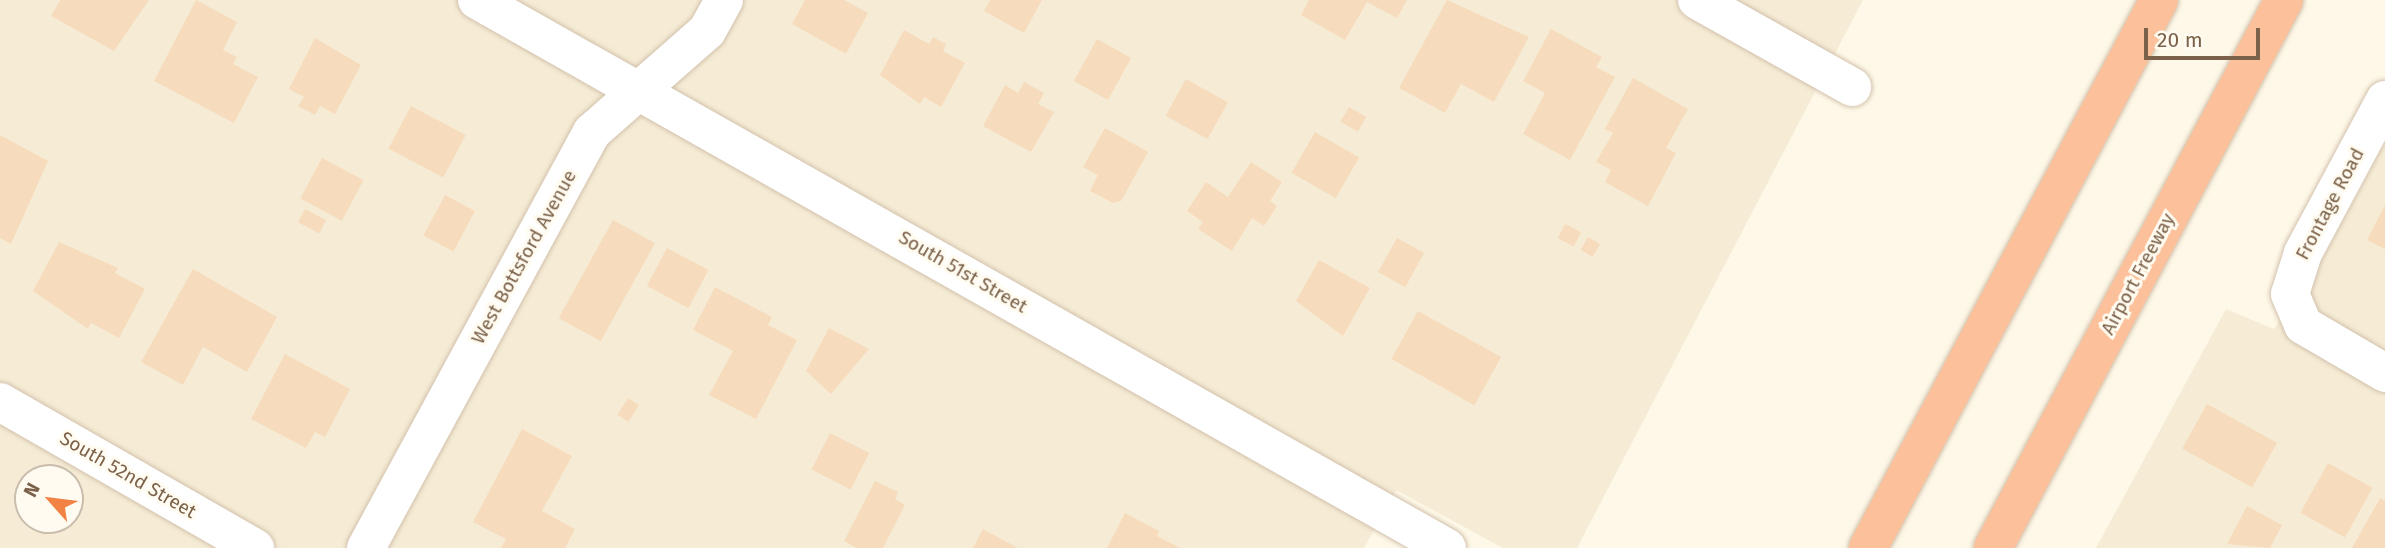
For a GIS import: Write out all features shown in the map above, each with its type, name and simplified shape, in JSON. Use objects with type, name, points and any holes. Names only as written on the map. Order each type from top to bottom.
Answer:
[{"type":"highway","points":[[1868,548],[2159,0]]},
{"type":"highway","name":"Airport Freeway","points":[[1993,548],[2284,0]]},
{"type":"street","name":"South 51st Street","points":[[477,0],[1447,548]]},
{"type":"street","name":"West Bottsford Avenue","points":[[366,548],[592,132],[707,31],[724,0]]},
{"type":"street","points":[[1697,0],[1852,87]]},
{"type":"street","name":"Frontage Road","points":[[2385,100],[2304,253],[2290,294],[2295,312],[2315,335],[2385,373]]},
{"type":"street","name":"South 52nd Street","points":[[0,402],[255,548]]},
{"type":"shaded area","points":[[0,0],[1863,0],[1577,548],[1503,548],[1396,490],[1364,548],[0,548]]},
{"type":"shaded area","points":[[2385,143],[2385,548],[2096,548],[2226,309],[2274,329],[2316,271]]},
{"type":"building","points":[[60,0],[149,0],[114,51],[51,16]]},
{"type":"building","points":[[196,0],[237,22],[223,50],[237,57],[233,64],[258,77],[234,123],[154,81]]},
{"type":"building","points":[[805,0],[844,0],[868,13],[846,54],[792,24]]},
{"type":"building","points":[[990,0],[1042,0],[1024,33],[984,11]]},
{"type":"building","points":[[1309,0],[1407,0],[1397,18],[1367,2],[1345,40],[1301,15]]},
{"type":"building","points":[[1447,0],[1529,37],[1494,102],[1461,84],[1445,113],[1399,88]]},
{"type":"building","points":[[1551,29],[1602,57],[1596,67],[1615,77],[1570,160],[1523,134],[1545,93],[1523,81]]},
{"type":"building","points":[[904,30],[929,44],[933,37],[946,44],[943,51],[965,63],[941,107],[924,97],[920,104],[880,75]]},
{"type":"building","points":[[315,38],[361,65],[335,114],[320,106],[315,115],[298,106],[304,97],[289,89]]},
{"type":"building","points":[[1097,39],[1131,58],[1108,100],[1074,81]]},
{"type":"building","points":[[1633,78],[1688,109],[1666,148],[1676,153],[1648,206],[1605,182],[1611,170],[1596,162],[1613,133],[1605,129]]},
{"type":"building","points":[[1186,79],[1228,102],[1208,139],[1166,116]]},
{"type":"building","points":[[1024,82],[1044,93],[1038,104],[1054,112],[1031,152],[983,126],[1005,85],[1018,93]]},
{"type":"building","points":[[411,106],[466,135],[443,177],[388,148]]},
{"type":"building","points":[[1349,107],[1366,117],[1358,132],[1340,122]]},
{"type":"building","points":[[1105,128],[1148,152],[1121,201],[1113,203],[1090,191],[1098,175],[1083,167]]},
{"type":"building","points":[[1315,132],[1359,158],[1336,198],[1292,173]]},
{"type":"building","points":[[0,135],[48,161],[11,244],[0,238]]},
{"type":"building","points":[[322,158],[363,180],[342,221],[300,199]]},
{"type":"building","points":[[1251,162],[1282,182],[1270,201],[1277,206],[1264,226],[1252,218],[1232,251],[1198,229],[1203,222],[1187,211],[1206,182],[1228,197]]},
{"type":"building","points":[[445,195],[475,211],[453,252],[423,236]]},
{"type":"building","points":[[2385,205],[2385,249],[2367,240]]},
{"type":"building","points":[[305,209],[326,220],[319,234],[298,222]]},
{"type":"building","points":[[613,220],[655,243],[601,341],[559,318]]},
{"type":"building","points":[[1565,224],[1581,232],[1574,246],[1558,238]]},
{"type":"building","points":[[1588,237],[1600,244],[1593,257],[1580,250]]},
{"type":"building","points":[[1397,238],[1424,253],[1405,287],[1378,272]]},
{"type":"building","points":[[59,242],[118,268],[115,273],[145,289],[119,338],[91,323],[88,329],[33,291]]},
{"type":"building","points":[[667,248],[708,270],[688,308],[647,286]]},
{"type":"building","points":[[1319,260],[1370,288],[1343,336],[1296,301]]},
{"type":"building","points":[[193,269],[277,317],[247,372],[203,347],[183,385],[141,362]]},
{"type":"building","points":[[715,287],[772,317],[768,325],[797,340],[756,419],[709,395],[733,351],[693,330]]},
{"type":"building","points":[[1418,311],[1501,357],[1474,405],[1391,359]]},
{"type":"building","points":[[829,328],[869,349],[831,394],[806,371]]},
{"type":"building","points":[[285,354],[350,389],[325,437],[315,432],[306,448],[251,419]]},
{"type":"building","points":[[628,398],[639,405],[628,422],[617,415]]},
{"type":"building","points":[[2207,404],[2277,443],[2252,487],[2182,449]]},
{"type":"building","points":[[522,429],[572,456],[542,511],[575,529],[565,548],[501,548],[506,539],[473,522]]},
{"type":"building","points":[[830,433],[869,453],[851,490],[811,470]]},
{"type":"building","points":[[2328,463],[2373,488],[2345,538],[2300,513]]},
{"type":"building","points":[[875,481],[898,492],[895,499],[905,505],[883,548],[857,548],[844,541]]},
{"type":"building","points":[[2380,498],[2385,501],[2385,548],[2352,548]]},
{"type":"building","points":[[2247,506],[2282,525],[2270,548],[2227,544]]},
{"type":"building","points":[[1125,513],[1159,531],[1157,536],[1180,548],[1107,548]]},
{"type":"building","points":[[983,529],[1018,548],[973,548]]}]
